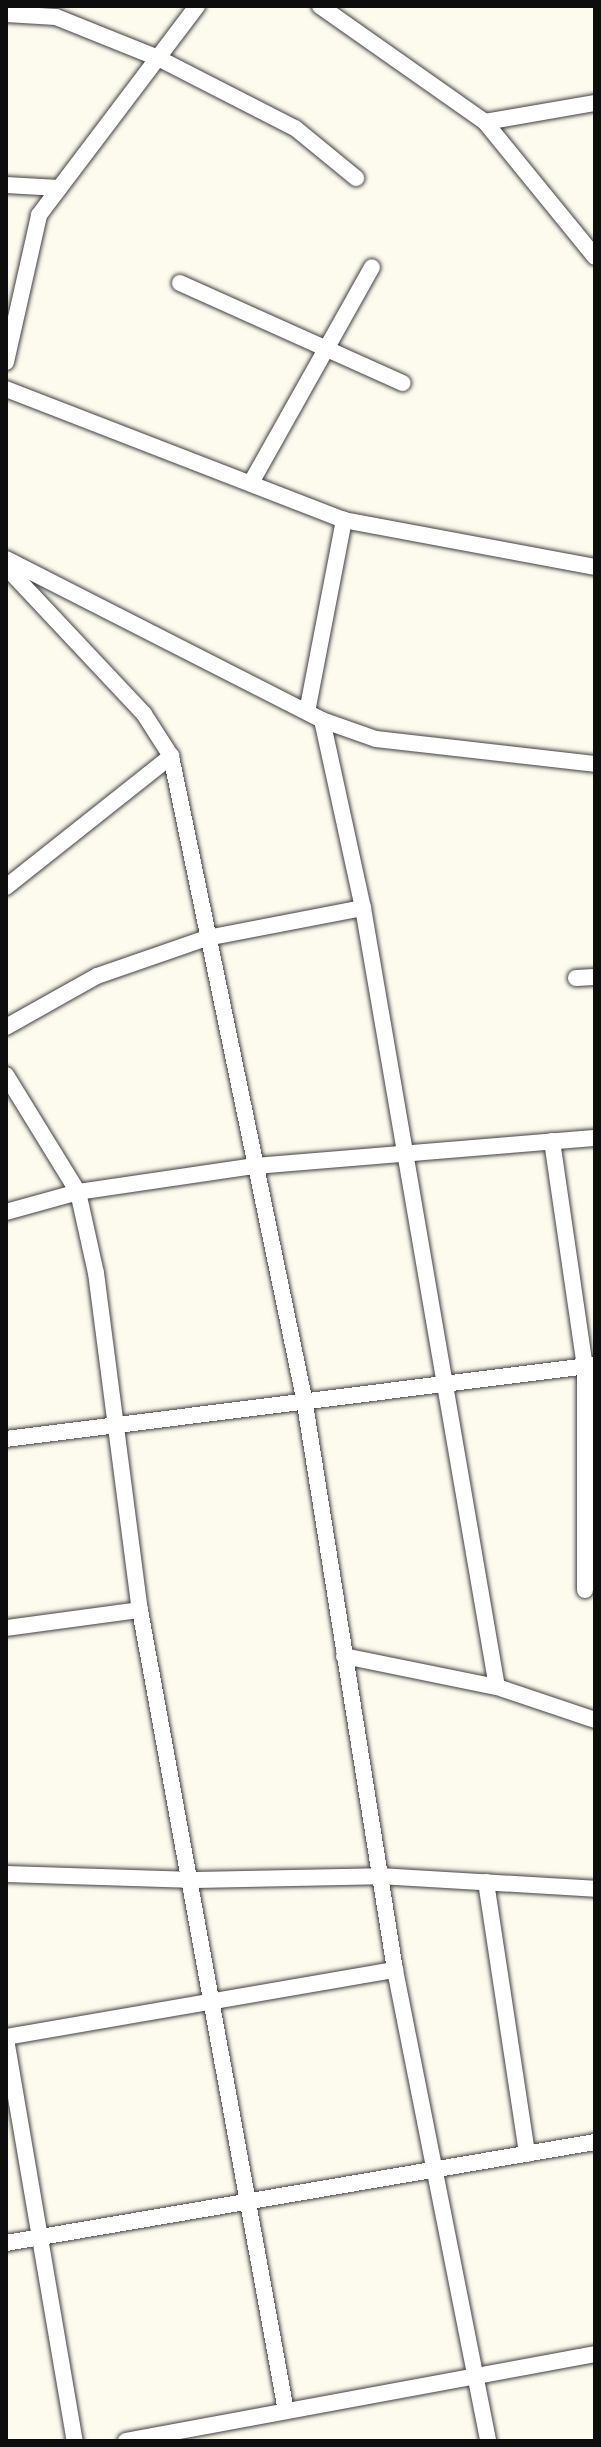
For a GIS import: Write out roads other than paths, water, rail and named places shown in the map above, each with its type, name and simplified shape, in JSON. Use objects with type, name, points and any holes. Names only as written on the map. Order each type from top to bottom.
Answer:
[{"type":"street","points":[[6,362],[39,215],[197,6]]},
{"type":"street","points":[[320,6],[485,122],[595,257]]},
{"type":"street","points":[[10,10],[56,17],[158,58],[295,128],[356,178]]},
{"type":"street","points":[[485,122],[595,103]]},
{"type":"street","points":[[6,185],[59,188]]},
{"type":"street","points":[[252,481],[372,267]]},
{"type":"street","points":[[180,283],[403,383]]},
{"type":"street","points":[[6,389],[252,481],[344,520],[595,567]]},
{"type":"street","points":[[344,520],[315,716],[363,908],[497,1687]]},
{"type":"street","points":[[6,559],[315,716],[376,739],[595,764]]},
{"type":"street","points":[[6,567],[144,714],[171,756],[304,1398],[395,1970],[432,2170],[488,2441]]},
{"type":"street","points":[[6,887],[171,756]]},
{"type":"street","points":[[6,1027],[97,976],[207,938],[363,908]]},
{"type":"street","points":[[576,978],[595,977]]},
{"type":"street","points":[[6,1075],[78,1192],[116,1428],[140,1610],[195,1880],[213,2001],[286,2411]]},
{"type":"street","points":[[6,1212],[78,1192],[254,1166],[406,1149],[595,1138]]},
{"type":"street","points":[[552,1141],[590,1366],[585,1590]]},
{"type":"street","points":[[6,1439],[116,1428],[304,1398],[447,1387],[590,1366]]},
{"type":"street","points":[[6,1628],[140,1610]]},
{"type":"street","points":[[344,1656],[497,1687],[595,1720]]},
{"type":"street","points":[[6,1874],[195,1880],[379,1876],[595,1889]]},
{"type":"street","points":[[486,1882],[527,2154]]},
{"type":"street","points":[[75,2441],[6,2038],[395,1970]]},
{"type":"street","points":[[6,2243],[595,2142]]},
{"type":"street","points":[[126,2441],[476,2373],[595,2354]]}]
